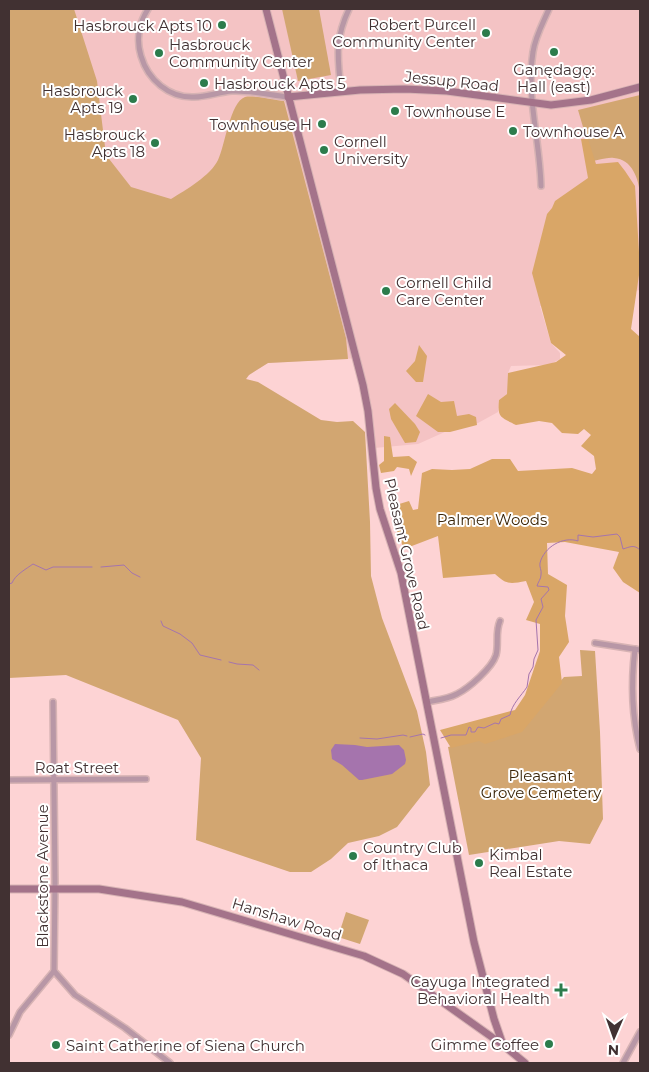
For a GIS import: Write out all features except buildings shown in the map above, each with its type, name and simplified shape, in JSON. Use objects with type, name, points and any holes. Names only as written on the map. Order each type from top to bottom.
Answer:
[{"type":"street","points":[[148,9],[140,26],[138,42],[146,70],[163,88],[177,95],[192,97],[238,91],[288,97]]},
{"type":"street","name":"Pleasant Grove Road","points":[[266,9],[363,385],[380,509],[401,573],[470,925],[494,1020],[503,1045]]},
{"type":"street","points":[[341,92],[337,56],[338,40],[349,9]]},
{"type":"street","points":[[541,186],[532,104],[533,51],[549,9]]},
{"type":"street","name":"Jessup Road","points":[[288,97],[395,89],[436,90],[551,105],[571,104],[640,88]]},
{"type":"street","points":[[427,702],[458,693],[474,682],[486,669],[496,655],[496,632],[500,621]]},
{"type":"street","points":[[595,643],[638,649],[632,679],[640,749]]},
{"type":"street","name":"Blackstone Avenue","points":[[53,702],[54,971]]},
{"type":"street","name":"Roat Street","points":[[9,780],[146,779]]},
{"type":"street","name":"Hanshaw Road","points":[[9,889],[99,889],[182,902],[364,956],[403,974],[503,1045],[525,1063]]},
{"type":"street","points":[[9,1035],[20,1012],[54,971],[75,995],[125,1028],[170,1063]]},
{"type":"street","points":[[486,1033],[492,1028],[494,1020]]},
{"type":"street","points":[[624,1063],[640,1032]]},
{"type":"shaded area","name":"Cornell University","points":[[9,9],[640,9],[640,290],[540,306],[551,343],[560,353],[560,359],[549,365],[511,366],[508,373],[509,388],[507,394],[499,400],[498,412],[478,423],[447,431],[418,444],[374,448],[370,401],[359,358],[268,363],[246,379]]},
{"type":"shaded area","points":[[335,744],[367,747],[399,745],[404,750],[405,764],[392,774],[359,780],[332,759],[331,750]]},
{"type":"green space","points":[[9,9],[74,9],[97,81],[106,155],[131,187],[171,199],[198,182],[215,166],[221,153],[235,107],[240,101],[245,97],[258,97],[284,101],[346,338],[348,359],[268,363],[246,379],[258,382],[321,420],[353,421],[365,432],[371,576],[382,618],[417,711],[426,752],[430,785],[397,827],[379,836],[348,843],[331,859],[311,872],[290,872],[196,840],[201,758],[178,720],[66,675],[9,678]]},
{"type":"green space","points":[[282,9],[319,9],[331,75],[298,81]]},
{"type":"green space","points":[[640,95],[640,195],[636,177],[626,162],[611,158],[593,161],[578,110]]},
{"type":"green space","name":"Palmer Woods","points":[[581,139],[588,139],[596,164],[618,162],[635,186],[639,275],[631,329],[640,337],[640,593],[623,582],[613,568],[619,552],[565,542],[547,543],[548,574],[567,585],[565,616],[569,642],[559,657],[562,683],[522,732],[485,744],[479,741],[451,748],[440,730],[515,710],[525,695],[540,651],[540,624],[526,620],[534,602],[526,581],[509,583],[495,574],[443,578],[438,536],[404,549],[393,521],[396,505],[409,501],[413,510],[418,509],[422,473],[432,469],[470,469],[492,459],[510,459],[518,471],[572,468],[592,474],[596,469],[594,456],[581,446],[591,435],[584,429],[578,434],[562,433],[552,423],[539,421],[516,425],[501,416],[499,410],[499,400],[507,394],[508,373],[556,362],[566,355],[551,343],[532,273],[547,214],[555,201],[588,178]]},
{"type":"green space","points":[[419,345],[427,356],[423,382],[416,382],[406,371],[415,361]]},
{"type":"green space","points":[[428,394],[441,402],[454,401],[457,416],[469,414],[476,417],[477,425],[450,432],[438,432],[416,416]]},
{"type":"green space","points":[[395,403],[420,432],[416,442],[405,443],[391,419],[389,409]]},
{"type":"green space","points":[[384,436],[390,437],[393,457],[409,456],[417,462],[411,476],[409,469],[397,467],[394,471],[381,473],[379,465],[384,461]]},
{"type":"green space","name":"Pleasant Grove Cemetery","points":[[580,650],[595,651],[600,732],[603,819],[590,844],[559,841],[469,855],[448,747],[493,737],[543,702],[564,677],[582,676]]},
{"type":"green space","points":[[346,912],[369,920],[360,944],[338,937]]},
{"type":"waterway","points":[[441,738],[451,735],[466,735],[469,727],[471,732],[475,732],[478,727],[484,728],[495,723],[499,724],[501,719],[510,715],[527,687],[529,674],[538,650],[536,620],[543,607],[541,599],[549,590],[548,587],[537,586],[541,576],[540,563],[542,557],[550,548],[566,540],[578,541],[578,535],[593,537],[617,534],[620,537],[623,549],[634,547],[640,550]]},
{"type":"waterway","points":[[9,584],[21,572],[33,564],[46,570],[53,567],[92,567]]},
{"type":"waterway","points":[[101,567],[124,565],[132,573],[140,577]]},
{"type":"waterway","points":[[161,621],[163,626],[180,634],[192,643],[200,655],[221,660]]},
{"type":"waterway","points":[[229,662],[253,665],[259,670]]},
{"type":"waterway","points":[[410,737],[425,735]]},
{"type":"waterway","points":[[360,738],[377,739],[407,736]]},
{"type":"place","name":"Hasbrouck Apts 10","points":[[222,25]]},
{"type":"place","name":"Robert Purcell Community Center","points":[[486,33]]},
{"type":"place","name":"Ganędagǫ: Hall (east)","points":[[554,52]]},
{"type":"place","name":"Hasbrouck Community Center","points":[[159,53]]},
{"type":"place","name":"Hasbrouck Apts 5","points":[[204,83]]},
{"type":"place","name":"Hasbrouck Apts 19","points":[[133,99]]},
{"type":"place","name":"Townhouse E","points":[[395,111]]},
{"type":"place","name":"Townhouse H","points":[[322,124]]},
{"type":"place","name":"Townhouse A","points":[[513,131]]},
{"type":"place","name":"Hasbrouck Apts 18","points":[[155,143]]},
{"type":"place","name":"Cornell University","points":[[324,150]]},
{"type":"place","name":"Cornell Child Care Center","points":[[386,291]]},
{"type":"place","name":"Country Club of Ithaca","points":[[353,856]]},
{"type":"place","name":"Kimbal Real Estate","points":[[479,863]]},
{"type":"place","name":"Cayuga Integrated Behavioral Health","points":[[561,990]]},
{"type":"place","name":"Gimme Coffee","points":[[549,1044]]},
{"type":"place","name":"Saint Catherine of Siena Church","points":[[56,1045]]}]
